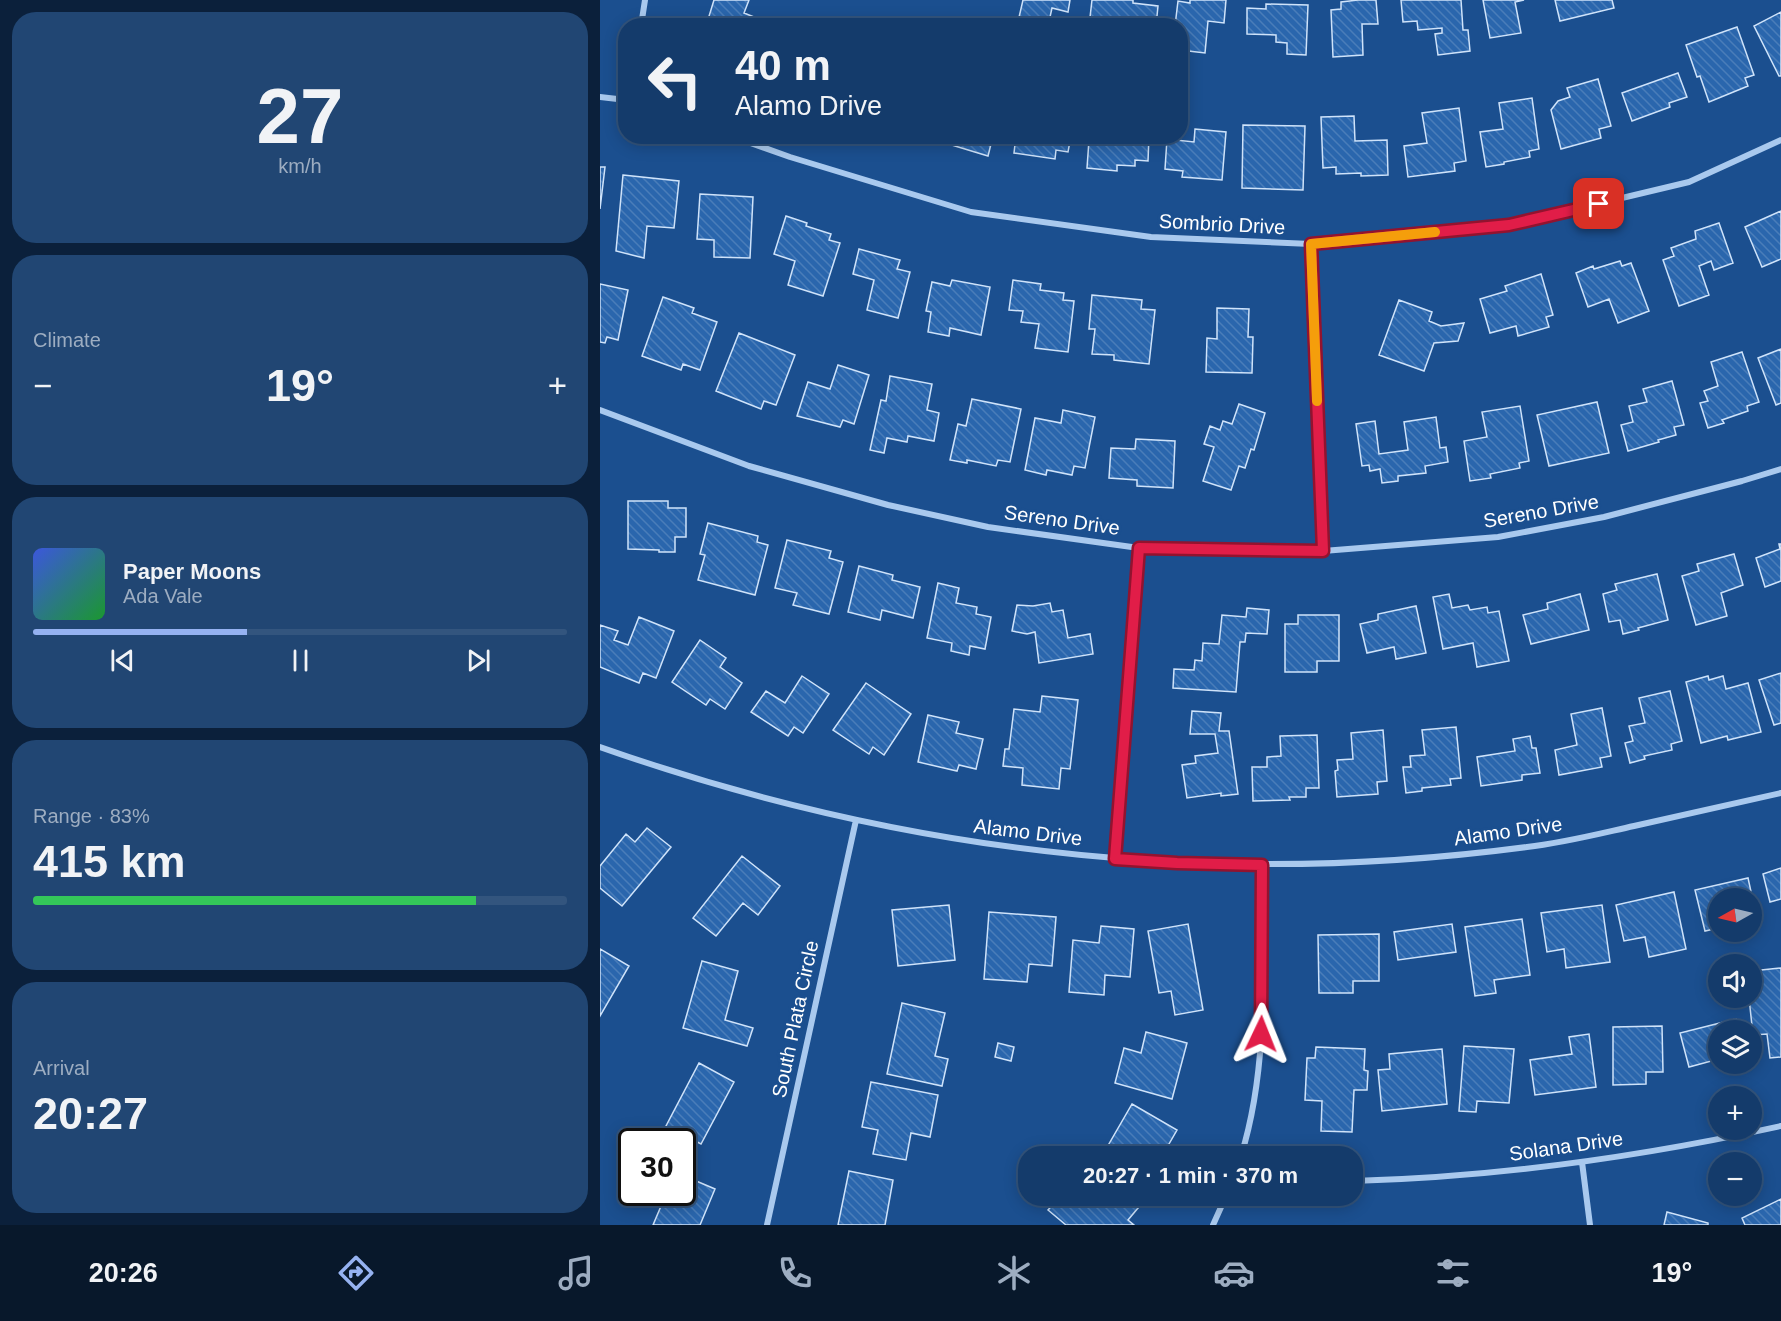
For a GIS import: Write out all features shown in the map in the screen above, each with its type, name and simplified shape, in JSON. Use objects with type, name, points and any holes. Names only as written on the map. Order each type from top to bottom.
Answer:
[{"type":"street","points":[[642,18],[645,0]]},
{"type":"street","points":[[600,97],[618,99]]},
{"type":"street","name":"Sombrio Drive","points":[[753,144],[971,212],[1151,237],[1311,244],[1509,225],[1689,182],[1781,140]]},
{"type":"street","points":[[1311,244],[1323,551]]},
{"type":"street","name":"Sereno Drive","points":[[600,410],[749,466],[888,505],[988,527],[1139,548],[1323,551],[1393,547],[1510,534],[1604,517],[1781,469]]},
{"type":"street","points":[[1115,859],[1139,548]]},
{"type":"street","name":"Alamo Drive","points":[[600,747],[696,780],[856,820],[971,842],[1115,859],[1177,863],[1262,865],[1416,859],[1531,847],[1781,793]]},
{"type":"street","name":"South Plata Circle","points":[[767,1225],[856,820]]},
{"type":"street","points":[[1244,1146],[1256,1091],[1260,1053],[1262,865]]},
{"type":"street","name":"Solana Drive","points":[[1363,1180],[1407,1179],[1494,1172],[1582,1162],[1703,1142],[1781,1126]]},
{"type":"street","points":[[1582,1162],[1590,1225]]},
{"type":"street","points":[[1213,1225],[1222,1206]]},
{"type":"building","points":[[714,0],[749,0],[744,13],[756,18],[708,18]]},
{"type":"building","points":[[1023,0],[1070,0],[1068,12],[1052,8],[1050,18],[1019,18]]},
{"type":"building","points":[[1092,0],[1133,0],[1133,3],[1158,6],[1157,18],[1090,18]]},
{"type":"building","points":[[1190,0],[1226,0],[1224,23],[1208,21],[1205,53],[1188,51],[1188,18],[1176,18],[1178,1],[1190,3]]},
{"type":"building","points":[[1376,0],[1378,24],[1362,24],[1363,55],[1333,57],[1331,10],[1341,9],[1341,2]]},
{"type":"building","points":[[1401,0],[1461,0],[1463,30],[1468,30],[1470,51],[1438,55],[1435,34],[1442,33],[1442,28],[1418,30],[1417,21],[1403,22]]},
{"type":"building","points":[[1483,0],[1524,0],[1515,2],[1521,33],[1490,38]]},
{"type":"building","points":[[1555,0],[1612,0],[1614,8],[1560,21]]},
{"type":"building","points":[[1266,4],[1308,5],[1306,55],[1287,54],[1287,43],[1276,42],[1276,35],[1247,34],[1247,8],[1266,9]]},
{"type":"building","points":[[1781,12],[1781,76],[1779,76],[1754,26]]},
{"type":"building","points":[[1737,27],[1754,75],[1745,78],[1748,86],[1709,102],[1686,45]]},
{"type":"building","points":[[1678,73],[1687,97],[1669,103],[1670,107],[1632,121],[1622,93]]},
{"type":"building","points":[[1598,79],[1611,126],[1599,129],[1601,138],[1561,149],[1551,110],[1558,101],[1570,97],[1567,88]]},
{"type":"building","points":[[1532,98],[1539,149],[1529,151],[1530,157],[1486,167],[1480,132],[1503,129],[1499,103]]},
{"type":"building","points":[[1459,108],[1466,161],[1454,163],[1455,171],[1408,177],[1404,146],[1427,143],[1422,113]]},
{"type":"building","points":[[1354,116],[1355,141],[1387,140],[1388,175],[1336,174],[1336,167],[1323,168],[1321,117]]},
{"type":"building","points":[[1243,125],[1305,126],[1303,190],[1242,188]]},
{"type":"building","points":[[1195,129],[1226,132],[1222,180],[1182,177],[1183,171],[1165,169],[1167,144],[1194,142]]},
{"type":"building","points":[[948,144],[991,144],[988,156]]},
{"type":"building","points":[[1015,144],[1070,144],[1068,152],[1056,150],[1055,159],[1014,153]]},
{"type":"building","points":[[1089,144],[1149,144],[1148,161],[1135,160],[1135,166],[1117,165],[1117,171],[1087,168]]},
{"type":"building","points":[[600,167],[605,167],[600,209]]},
{"type":"building","points":[[623,175],[679,181],[674,228],[647,226],[644,258],[616,251]]},
{"type":"building","points":[[700,194],[753,197],[750,258],[714,257],[714,240],[697,239]]},
{"type":"building","points":[[1781,211],[1781,259],[1762,267],[1745,227]]},
{"type":"building","points":[[786,216],[807,223],[806,226],[831,234],[829,240],[840,243],[823,296],[788,285],[795,261],[774,254]]},
{"type":"building","points":[[1719,223],[1733,263],[1714,270],[1711,261],[1699,266],[1709,295],[1679,306],[1663,260],[1674,256],[1671,248],[1696,239],[1695,231]]},
{"type":"building","points":[[859,249],[900,260],[897,269],[910,272],[898,318],[867,310],[874,280],[853,274]]},
{"type":"building","points":[[1620,261],[1622,266],[1631,263],[1649,311],[1618,323],[1609,299],[1588,307],[1576,273],[1593,266],[1594,269]]},
{"type":"building","points":[[1541,274],[1553,315],[1546,317],[1549,327],[1518,336],[1516,326],[1490,333],[1480,299],[1507,291],[1505,286]]},
{"type":"building","points":[[952,280],[990,287],[981,335],[950,328],[949,336],[928,332],[931,312],[926,311],[932,282],[950,286]]},
{"type":"building","points":[[1013,280],[1041,284],[1040,290],[1064,293],[1063,300],[1074,301],[1068,352],[1035,348],[1039,324],[1021,322],[1023,311],[1009,310]]},
{"type":"building","points":[[600,284],[628,290],[618,340],[607,337],[605,343],[600,342]]},
{"type":"building","points":[[1092,295],[1142,300],[1141,309],[1155,310],[1149,364],[1114,360],[1114,355],[1092,354],[1095,329],[1089,329]]},
{"type":"building","points":[[663,297],[694,308],[692,313],[717,322],[700,370],[683,364],[681,370],[642,356]]},
{"type":"building","points":[[1399,300],[1432,312],[1429,321],[1441,326],[1464,323],[1458,341],[1434,343],[1424,371],[1379,355]]},
{"type":"building","points":[[1217,308],[1249,309],[1248,337],[1253,337],[1252,373],[1206,372],[1207,338],[1217,339]]},
{"type":"building","points":[[739,333],[795,355],[776,405],[764,401],[761,409],[716,391]]},
{"type":"building","points":[[1781,349],[1781,403],[1776,405],[1758,358]]},
{"type":"building","points":[[1742,352],[1759,402],[1747,406],[1748,411],[1722,420],[1724,423],[1708,428],[1700,403],[1708,401],[1704,391],[1718,386],[1711,362]]},
{"type":"building","points":[[838,365],[869,375],[854,424],[843,420],[840,427],[797,416],[808,382],[830,389]]},
{"type":"building","points":[[890,376],[932,384],[927,410],[939,413],[934,441],[908,436],[907,442],[887,438],[884,453],[870,450],[881,400],[886,401]]},
{"type":"building","points":[[1672,381],[1684,425],[1674,427],[1676,435],[1628,451],[1621,425],[1633,422],[1629,406],[1647,402],[1643,389]]},
{"type":"building","points":[[972,399],[1021,409],[1010,462],[998,460],[996,466],[967,460],[967,463],[950,460],[958,424],[966,426]]},
{"type":"building","points":[[1597,402],[1609,453],[1549,466],[1537,415]]},
{"type":"building","points":[[1239,404],[1265,413],[1254,450],[1251,449],[1245,468],[1239,466],[1231,490],[1203,481],[1214,447],[1204,444],[1210,426],[1220,430],[1223,421],[1232,424]]},
{"type":"building","points":[[1520,406],[1529,461],[1519,463],[1520,468],[1490,474],[1491,478],[1470,481],[1464,441],[1487,437],[1482,412]]},
{"type":"building","points":[[1063,410],[1095,417],[1085,468],[1074,466],[1072,475],[1047,470],[1046,475],[1025,470],[1035,418],[1061,423]]},
{"type":"building","points":[[1436,417],[1440,448],[1446,447],[1448,462],[1425,466],[1426,473],[1398,476],[1398,481],[1382,483],[1380,469],[1370,471],[1369,465],[1362,466],[1356,424],[1375,421],[1379,454],[1408,450],[1404,422]]},
{"type":"building","points":[[1136,439],[1175,441],[1173,488],[1137,486],[1137,480],[1109,478],[1111,448],[1135,449]]},
{"type":"building","points":[[628,501],[668,501],[668,508],[686,508],[686,537],[675,537],[675,552],[628,549]]},
{"type":"building","points":[[708,523],[758,536],[757,542],[768,545],[755,595],[698,580],[705,555],[700,554]]},
{"type":"building","points":[[787,540],[831,551],[829,558],[843,562],[829,614],[793,605],[797,593],[775,588]]},
{"type":"building","points":[[1779,544],[1781,544],[1781,581],[1765,587],[1756,558],[1780,549]]},
{"type":"building","points":[[1734,554],[1743,585],[1721,593],[1727,616],[1696,625],[1682,576],[1699,571],[1697,564]]},
{"type":"building","points":[[859,566],[893,575],[892,580],[920,587],[913,618],[882,610],[880,620],[848,612]]},
{"type":"building","points":[[1657,574],[1668,620],[1623,634],[1620,620],[1609,622],[1603,594],[1617,590],[1615,584]]},
{"type":"building","points":[[938,583],[959,588],[956,603],[977,607],[976,614],[991,617],[985,649],[970,646],[969,655],[951,651],[952,643],[927,638]]},
{"type":"building","points":[[1449,594],[1452,608],[1468,605],[1470,610],[1487,607],[1488,613],[1499,611],[1509,661],[1477,667],[1473,643],[1443,649],[1433,597]]},
{"type":"building","points":[[1580,594],[1589,630],[1531,644],[1523,615],[1548,609],[1547,603]]},
{"type":"building","points":[[1050,603],[1052,612],[1063,610],[1068,638],[1090,634],[1093,654],[1039,663],[1035,632],[1027,634],[1012,631],[1017,605],[1033,606]]},
{"type":"building","points":[[1416,606],[1426,653],[1396,659],[1394,647],[1367,653],[1360,624],[1378,620],[1378,614]]},
{"type":"building","points":[[1247,608],[1269,610],[1267,634],[1246,633],[1245,642],[1240,642],[1236,692],[1173,688],[1174,669],[1194,670],[1195,660],[1202,661],[1203,643],[1219,644],[1222,615],[1246,617]]},
{"type":"building","points":[[1298,615],[1339,615],[1339,661],[1317,661],[1317,672],[1285,672],[1285,624],[1298,624]]},
{"type":"building","points":[[639,617],[674,631],[656,678],[643,673],[639,683],[600,667],[600,625],[618,631],[614,640],[628,645]]},
{"type":"building","points":[[700,640],[726,658],[720,667],[742,683],[725,709],[710,699],[706,705],[672,682]]},
{"type":"building","points":[[1781,673],[1781,723],[1774,725],[1759,680]]},
{"type":"building","points":[[802,676],[829,694],[803,733],[794,727],[788,736],[751,712],[766,691],[785,703]]},
{"type":"building","points":[[1708,676],[1709,680],[1723,676],[1726,689],[1748,683],[1761,732],[1728,740],[1727,736],[1701,743],[1686,682]]},
{"type":"building","points":[[866,683],[911,714],[884,755],[873,747],[869,754],[833,730]]},
{"type":"building","points":[[1670,691],[1682,741],[1671,744],[1672,750],[1644,756],[1645,759],[1630,763],[1625,743],[1633,741],[1629,726],[1645,723],[1639,698]]},
{"type":"building","points":[[1042,696],[1078,700],[1070,769],[1061,768],[1059,789],[1022,785],[1023,768],[1003,766],[1005,749],[1009,749],[1014,709],[1040,712]]},
{"type":"building","points":[[1602,708],[1611,756],[1600,758],[1602,767],[1559,775],[1555,750],[1577,745],[1571,714]]},
{"type":"building","points":[[1192,711],[1221,713],[1219,731],[1229,731],[1238,794],[1221,796],[1221,793],[1187,798],[1182,765],[1196,763],[1195,756],[1218,753],[1215,734],[1190,734]]},
{"type":"building","points":[[928,715],[959,722],[956,733],[983,739],[976,769],[959,765],[957,771],[918,762]]},
{"type":"building","points":[[1456,727],[1461,778],[1450,779],[1451,785],[1422,788],[1422,791],[1406,793],[1403,767],[1411,767],[1410,756],[1425,755],[1422,730]]},
{"type":"building","points":[[1383,730],[1387,781],[1377,782],[1378,794],[1337,797],[1335,771],[1338,770],[1337,760],[1353,759],[1351,733]]},
{"type":"building","points":[[1317,735],[1319,788],[1306,788],[1306,797],[1253,801],[1252,767],[1267,767],[1267,757],[1281,756],[1280,736]]},
{"type":"building","points":[[1530,736],[1532,748],[1536,748],[1540,773],[1522,775],[1522,780],[1481,786],[1477,757],[1515,751],[1513,739]]},
{"type":"building","points":[[647,828],[671,847],[622,906],[600,888],[600,866],[626,834],[635,842]]},
{"type":"building","points":[[742,856],[780,886],[758,915],[743,903],[716,936],[693,918]]},
{"type":"building","points":[[1781,868],[1781,899],[1770,902],[1763,874]]},
{"type":"building","points":[[1748,878],[1750,888],[1708,888],[1708,930],[1705,931],[1695,890]]},
{"type":"building","points":[[1674,892],[1686,949],[1649,957],[1645,937],[1624,941],[1616,905]]},
{"type":"building","points":[[949,905],[955,960],[898,966],[892,910]]},
{"type":"building","points":[[1602,905],[1610,962],[1566,968],[1564,949],[1547,952],[1541,913]]},
{"type":"building","points":[[989,912],[1056,917],[1052,966],[1029,964],[1027,982],[984,979]]},
{"type":"building","points":[[1522,919],[1530,975],[1494,980],[1496,993],[1475,996],[1465,927]]},
{"type":"building","points":[[1188,924],[1203,1010],[1175,1015],[1171,991],[1159,993],[1148,931]]},
{"type":"building","points":[[1452,924],[1456,952],[1398,960],[1394,932]]},
{"type":"building","points":[[1101,926],[1134,929],[1130,977],[1105,975],[1104,995],[1069,992],[1073,940],[1099,943]]},
{"type":"building","points":[[1379,934],[1379,981],[1353,981],[1353,993],[1319,993],[1318,935]]},
{"type":"building","points":[[600,949],[629,966],[600,1016]]},
{"type":"building","points":[[702,961],[738,971],[725,1020],[753,1028],[747,1046],[683,1028]]},
{"type":"building","points":[[1781,968],[1781,1057],[1770,1058],[1767,1034],[1762,1034],[1762,1020],[1751,1020],[1750,1008],[1762,1008],[1762,970]]},
{"type":"building","points":[[902,1003],[945,1013],[935,1056],[948,1059],[942,1086],[887,1074]]},
{"type":"building","points":[[1662,1026],[1663,1072],[1646,1072],[1646,1084],[1613,1085],[1613,1027]]},
{"type":"building","points":[[1708,1026],[1708,1062],[1689,1067],[1680,1033]]},
{"type":"building","points":[[1146,1032],[1187,1043],[1172,1099],[1115,1083],[1124,1048],[1141,1053]]},
{"type":"building","points":[[1589,1034],[1596,1087],[1535,1095],[1530,1060],[1572,1054],[1569,1037]]},
{"type":"building","points":[[998,1043],[1014,1047],[1011,1061],[995,1057]]},
{"type":"building","points":[[1464,1046],[1514,1049],[1509,1103],[1477,1101],[1476,1112],[1459,1111]]},
{"type":"building","points":[[1316,1047],[1365,1049],[1364,1070],[1368,1071],[1367,1090],[1354,1090],[1352,1132],[1321,1131],[1322,1101],[1305,1100],[1307,1058],[1315,1058]]},
{"type":"building","points":[[1442,1049],[1447,1104],[1382,1111],[1378,1070],[1390,1069],[1389,1054]]},
{"type":"building","points":[[699,1063],[734,1082],[701,1144],[696,1141],[696,1128],[666,1126]]},
{"type":"building","points":[[871,1082],[938,1095],[930,1137],[911,1133],[906,1160],[873,1154],[878,1130],[862,1127]]},
{"type":"building","points":[[1132,1104],[1177,1130],[1168,1146],[1108,1146]]},
{"type":"building","points":[[849,1171],[893,1180],[885,1225],[838,1225]]},
{"type":"building","points":[[696,1181],[715,1189],[700,1225],[653,1225],[661,1206],[696,1206]]},
{"type":"building","points":[[1781,1199],[1781,1225],[1745,1225],[1742,1218]]},
{"type":"building","points":[[1052,1206],[1136,1206],[1138,1208],[1128,1220],[1134,1225],[1066,1225],[1048,1210]]},
{"type":"building","points":[[1667,1212],[1708,1223],[1708,1225],[1664,1225]]},
{"type":"slow traffic","points":[[1317,401],[1311,244],[1435,232]]},
{"type":"route","points":[[1261,1034],[1262,865],[1115,859],[1139,548],[1323,551],[1311,244],[1509,225],[1599,204]]}]
